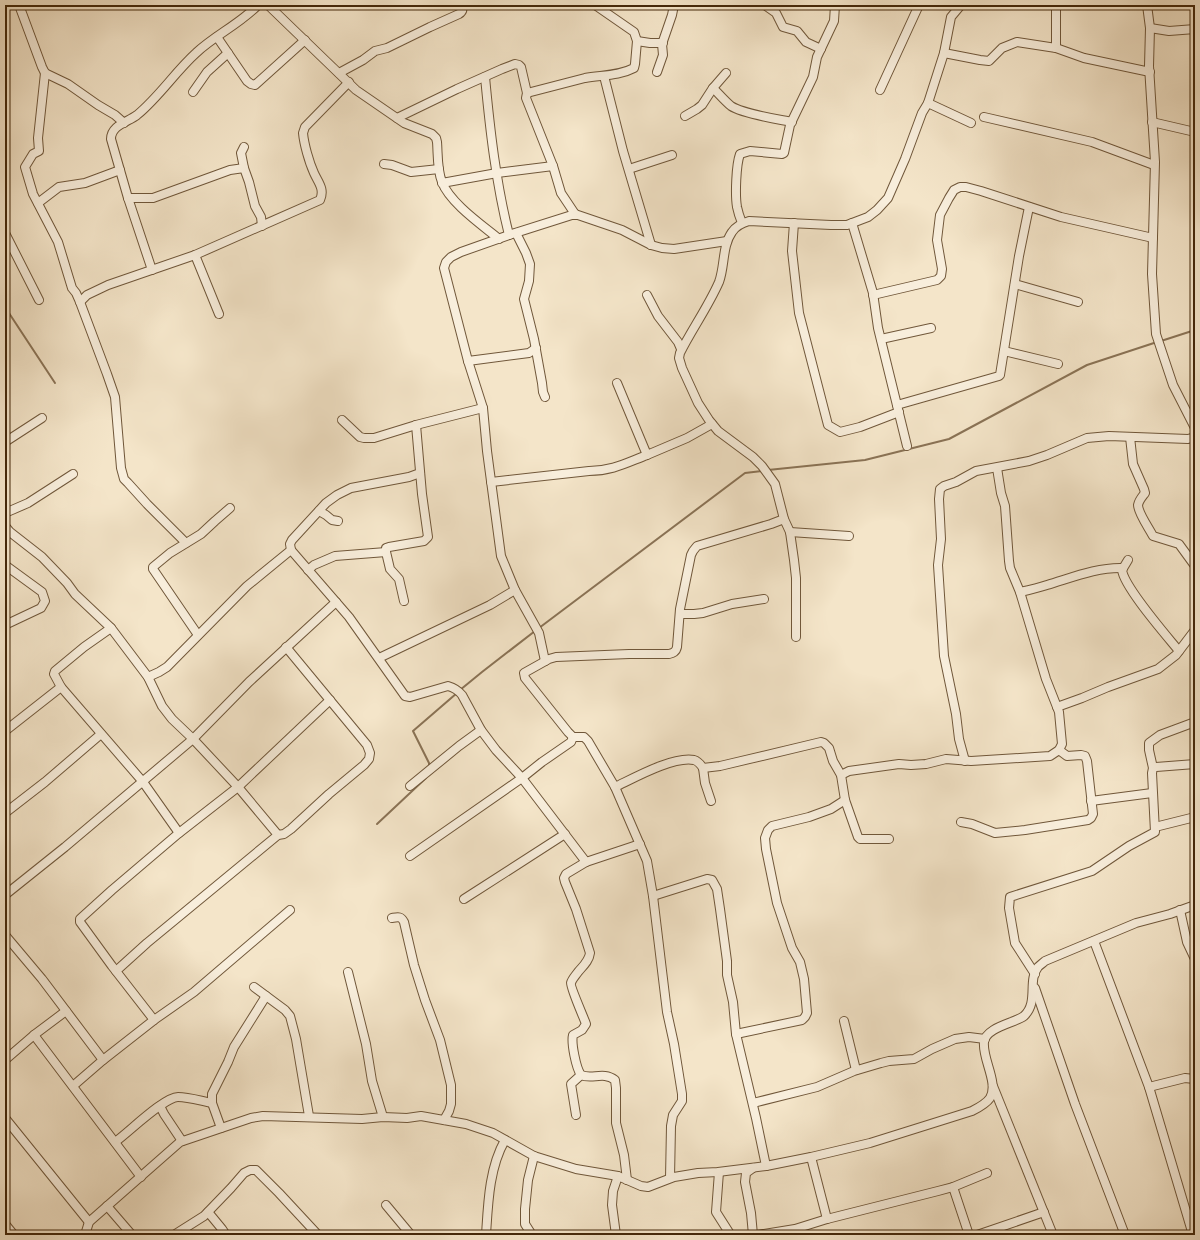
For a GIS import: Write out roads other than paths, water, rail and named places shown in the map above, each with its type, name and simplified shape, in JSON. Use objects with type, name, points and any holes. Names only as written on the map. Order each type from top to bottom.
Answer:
[{"type":"street","points":[[18,5],[46,73],[68,84],[115,115],[124,123]]},
{"type":"street","points":[[152,270],[128,198],[111,135],[117,127],[138,114],[165,88],[195,54],[248,15],[258,5]]},
{"type":"street","points":[[339,73],[363,60],[375,51],[387,48],[430,26],[461,13],[462,5]]},
{"type":"street","points":[[527,93],[634,68],[637,42],[634,32],[594,5]]},
{"type":"street","points":[[657,72],[662,55],[663,43],[674,5]]},
{"type":"street","points":[[767,5],[766,6],[776,13],[783,27],[798,31],[806,42],[821,49]]},
{"type":"street","points":[[742,223],[737,207],[738,161],[740,154],[750,151],[784,153],[792,122],[813,77],[821,49],[834,21],[835,5]]},
{"type":"street","points":[[880,90],[919,5]]},
{"type":"street","points":[[796,637],[796,578],[790,532],[784,519],[775,484],[762,466],[753,457],[718,431],[712,424],[698,403],[678,358],[681,349],[698,323],[719,282],[727,241],[733,230],[742,223],[749,221],[847,225],[868,217],[888,198],[922,114],[928,103],[944,53],[951,18],[961,5]]},
{"type":"street","points":[[1056,5],[1056,48]]},
{"type":"street","points":[[1147,5],[1150,28],[1150,72],[1154,165],[1152,274],[1156,334],[1173,385],[1195,428]]},
{"type":"street","points":[[270,6],[356,90],[404,123],[432,134],[436,138],[442,183],[462,208],[499,239]]},
{"type":"street","points":[[1150,28],[1169,31],[1195,29]]},
{"type":"street","points":[[217,37],[247,81],[255,85],[305,40]]},
{"type":"street","points":[[637,42],[663,43]]},
{"type":"street","points":[[944,53],[989,61],[1002,48],[1017,42],[1056,48],[1084,58],[1150,72]]},
{"type":"street","points":[[193,92],[207,72],[228,53]]},
{"type":"street","points":[[396,118],[515,64],[519,65],[521,67],[527,93],[526,98],[553,166],[561,193],[576,214],[622,230],[652,245],[662,248],[674,249],[727,241]]},
{"type":"street","points":[[46,73],[38,138],[39,150],[33,154],[25,167],[34,194],[58,242],[72,288],[80,302],[115,397],[122,473],[124,479],[186,543]]},
{"type":"street","points":[[685,116],[702,105],[713,88],[726,73]]},
{"type":"street","points":[[604,76],[629,169],[652,245]]},
{"type":"street","points":[[485,77],[490,130],[501,203],[512,234],[526,253],[530,264],[529,281],[524,298],[534,352],[545,397]]},
{"type":"street","points":[[80,302],[87,295],[108,285],[195,256],[320,200],[322,195],[321,189],[314,173],[303,132],[305,127],[349,82]]},
{"type":"street","points":[[713,88],[732,106],[739,110],[792,122]]},
{"type":"street","points":[[928,103],[971,123]]},
{"type":"street","points":[[984,117],[1092,142],[1154,165]]},
{"type":"street","points":[[1152,122],[1195,132]]},
{"type":"street","points":[[244,146],[241,153],[244,168],[255,206],[261,217],[262,226]]},
{"type":"street","points":[[629,169],[672,156]]},
{"type":"street","points":[[384,164],[392,165],[411,172],[439,169]]},
{"type":"street","points":[[442,183],[497,173],[553,166]]},
{"type":"street","points":[[128,198],[153,198],[230,170],[244,168]]},
{"type":"street","points":[[38,203],[59,187],[85,183],[120,170]]},
{"type":"street","points":[[873,295],[937,280],[941,276],[942,269],[937,240],[940,215],[954,190],[960,187],[981,191],[1061,216],[1153,238]]},
{"type":"street","points":[[794,223],[792,251],[800,312],[828,425],[840,432],[860,427],[898,408],[1000,375],[1029,207]]},
{"type":"street","points":[[544,661],[539,633],[515,590],[501,556],[483,408],[468,361],[444,268],[446,262],[456,254],[512,234],[576,214]]},
{"type":"street","points":[[852,223],[873,295],[881,338],[907,446]]},
{"type":"street","points":[[5,233],[39,300]]},
{"type":"street","points":[[195,256],[219,314]]},
{"type":"street","points":[[1015,284],[1078,302]]},
{"type":"street","points":[[647,295],[658,316],[678,342],[681,349]]},
{"type":"street","points":[[881,338],[931,328]]},
{"type":"street","points":[[1004,351],[1058,364]]},
{"type":"street","points":[[468,361],[534,352]]},
{"type":"street","points":[[617,383],[647,455]]},
{"type":"street","points":[[342,420],[360,436],[364,438],[374,438],[416,425],[483,408]]},
{"type":"street","points":[[5,442],[42,418]]},
{"type":"street","points":[[491,482],[611,469],[687,438],[712,424]]},
{"type":"street","points":[[404,601],[399,579],[390,569],[386,548],[424,541],[428,537],[422,494],[416,425]]},
{"type":"street","points":[[965,761],[959,739],[956,714],[944,656],[938,564],[941,539],[938,493],[940,489],[976,471],[1029,461],[1087,438],[1109,436],[1188,439],[1195,437]]},
{"type":"street","points":[[1130,437],[1133,464],[1144,488],[1145,494],[1140,499],[1138,505],[1140,512],[1153,536],[1179,544],[1195,566]]},
{"type":"street","points":[[842,774],[849,771],[899,764],[918,765],[946,759],[965,761],[1050,756],[1059,750],[1062,744],[1062,736],[1057,707],[1046,679],[1020,592],[1008,561],[1005,506],[1001,493],[997,468]]},
{"type":"street","points":[[420,473],[409,477],[351,488],[337,495],[319,511],[292,540],[290,544],[291,550],[349,617],[405,696],[410,697],[448,686],[454,688],[462,695],[481,730],[496,750],[522,778],[586,862]]},
{"type":"street","points":[[5,513],[28,503],[73,474]]},
{"type":"street","points":[[198,635],[153,567],[170,553],[201,534],[230,508]]},
{"type":"street","points":[[319,511],[332,520],[338,521]]},
{"type":"street","points":[[573,738],[524,676],[524,672],[544,661],[556,657],[672,653],[677,647],[680,614],[690,555],[693,550],[697,546],[784,519]]},
{"type":"street","points":[[5,526],[10,532],[42,557],[67,583],[75,594],[111,628],[148,677],[162,706],[172,719],[238,787],[278,835]]},
{"type":"street","points":[[790,532],[825,533],[849,536]]},
{"type":"street","points":[[148,677],[167,667],[248,586],[291,550]]},
{"type":"street","points":[[308,570],[314,565],[335,556],[386,552]]},
{"type":"street","points":[[1128,560],[1123,568],[1122,574],[1145,609],[1179,651]]},
{"type":"street","points":[[5,565],[42,592],[44,601],[41,608],[5,625]]},
{"type":"street","points":[[1020,592],[1073,576],[1112,567],[1123,568]]},
{"type":"street","points":[[379,658],[490,605],[515,590]]},
{"type":"street","points":[[680,614],[703,613],[732,604],[764,599]]},
{"type":"street","points":[[5,895],[193,739],[249,682],[336,602]]},
{"type":"street","points":[[111,628],[84,647],[54,674],[61,687],[143,782],[179,833]]},
{"type":"street","points":[[1057,707],[1108,686],[1158,669],[1176,655],[1195,630]]},
{"type":"street","points":[[116,971],[147,943],[278,835],[284,834],[290,829],[329,794],[364,766],[370,759],[370,753],[367,745],[286,648]]},
{"type":"street","points":[[5,731],[61,687]]},
{"type":"street","points":[[154,1020],[80,922],[80,919],[179,833],[238,787],[330,700]]},
{"type":"street","points":[[1125,1235],[1075,1104],[1042,1008],[1034,978],[1015,943],[1009,908],[1010,897],[1092,871],[1129,846],[1155,832],[1152,793],[1152,773],[1154,768],[1149,750],[1149,743],[1160,735],[1195,722]]},
{"type":"street","points":[[410,786],[481,730]]},
{"type":"street","points":[[5,813],[101,734]]},
{"type":"street","points":[[573,738],[584,737],[588,741],[615,787],[647,861],[653,896],[667,1012],[682,1094],[682,1101],[673,1115],[671,1126],[670,1178]]},
{"type":"street","points":[[410,856],[522,778],[571,742],[573,738]]},
{"type":"street","points":[[703,768],[720,766],[824,742],[829,748],[833,761],[842,774],[845,800],[860,839],[889,839]]},
{"type":"street","points":[[961,822],[995,832],[1025,830],[1088,820],[1091,818],[1092,801],[1087,761],[1085,756],[1067,756],[1059,750]]},
{"type":"street","points":[[615,787],[657,767],[681,761],[695,760],[703,768],[705,783],[711,802]]},
{"type":"street","points":[[1154,768],[1195,764]]},
{"type":"street","points":[[1092,801],[1152,793]]},
{"type":"street","points":[[736,1034],[802,1020],[807,1013],[802,968],[792,948],[777,903],[766,849],[765,838],[768,830],[772,826],[809,817],[831,809],[845,800]]},
{"type":"street","points":[[1155,827],[1195,817]]},
{"type":"street","points":[[464,899],[565,834]]},
{"type":"street","points":[[627,1180],[624,1155],[616,1122],[615,1080],[610,1077],[599,1075],[586,1077],[580,1075],[577,1068],[572,1038],[573,1035],[582,1030],[586,1024],[571,987],[571,983],[573,978],[588,960],[590,953],[564,878],[566,874],[586,862],[640,844]]},
{"type":"street","points":[[653,896],[707,879],[712,880],[717,889],[726,961],[726,975],[733,1002],[736,1034],[766,1166]]},
{"type":"street","points":[[1053,1235],[992,1083],[985,1053],[985,1039],[992,1031],[1023,1016],[1031,1006],[1034,978],[1037,968],[1045,961],[1136,923],[1170,914],[1195,905]]},
{"type":"street","points":[[73,1086],[103,1060],[154,1020],[194,992],[290,910]]},
{"type":"street","points":[[1180,910],[1187,942],[1195,959]]},
{"type":"street","points":[[392,918],[400,917],[402,919],[414,965],[446,1062],[452,1095],[449,1111],[444,1120]]},
{"type":"street","points":[[5,934],[103,1060]]},
{"type":"street","points":[[1094,941],[1149,1088],[1193,1235]]},
{"type":"street","points":[[348,972],[366,1044],[372,1080],[383,1117]]},
{"type":"street","points":[[254,987],[288,1013],[292,1022],[309,1116]]},
{"type":"street","points":[[221,1128],[212,1104],[211,1099],[213,1091],[234,1047],[266,996]]},
{"type":"street","points":[[1031,1006],[1042,1008]]},
{"type":"street","points":[[5,1060],[34,1035],[66,1011]]},
{"type":"street","points":[[844,1021],[856,1070]]},
{"type":"street","points":[[34,1035],[141,1177]]},
{"type":"street","points":[[752,1103],[817,1087],[856,1070],[889,1061],[914,1059],[955,1039],[969,1037],[985,1039]]},
{"type":"street","points":[[576,1115],[572,1084],[580,1075]]},
{"type":"street","points":[[1149,1088],[1185,1078],[1194,1079],[1195,1082]]},
{"type":"street","points":[[85,1235],[89,1222],[182,1141],[250,1118],[263,1116],[309,1116],[362,1119],[383,1117],[400,1119],[421,1116],[466,1124],[493,1133],[534,1156],[576,1169],[607,1173],[641,1186],[648,1187],[670,1178],[698,1173],[766,1166],[870,1143],[972,1111],[984,1104],[990,1098],[992,1083]]},
{"type":"street","points":[[115,1142],[172,1098],[177,1097],[212,1104]]},
{"type":"street","points":[[160,1106],[182,1141]]},
{"type":"street","points":[[5,1118],[89,1222]]},
{"type":"street","points":[[486,1235],[487,1213],[495,1164],[497,1156],[505,1140]]},
{"type":"street","points":[[532,1235],[525,1224],[525,1209],[528,1180],[534,1156]]},
{"type":"street","points":[[811,1157],[828,1219]]},
{"type":"street","points":[[753,1235],[751,1213],[745,1182],[746,1173],[754,1168]]},
{"type":"street","points":[[174,1235],[204,1216],[248,1170],[256,1170],[279,1192],[318,1235]]},
{"type":"street","points":[[719,1172],[716,1212],[730,1234],[729,1235]]},
{"type":"street","points":[[757,1235],[795,1232],[828,1219],[953,1186],[987,1173]]},
{"type":"street","points":[[616,1235],[612,1205],[613,1191],[618,1176]]},
{"type":"street","points":[[953,1186],[969,1235]]},
{"type":"street","points":[[386,1205],[411,1235]]},
{"type":"street","points":[[107,1206],[132,1235]]},
{"type":"street","points":[[208,1212],[226,1235]]},
{"type":"street","points":[[977,1235],[1044,1212]]},
{"type":"street","points":[[5,1224],[14,1235]]},
{"type":"waterway","points":[[5,307],[55,383]]},
{"type":"waterway","points":[[1161,341],[1195,330]]},
{"type":"waterway","points":[[768,470],[865,460],[949,439],[1087,365],[1157,342]]},
{"type":"waterway","points":[[539,628],[745,473],[762,471]]},
{"type":"waterway","points":[[460,690],[535,631]]},
{"type":"waterway","points":[[429,767],[429,763],[413,731],[457,693]]},
{"type":"waterway","points":[[377,824],[426,778]]}]
